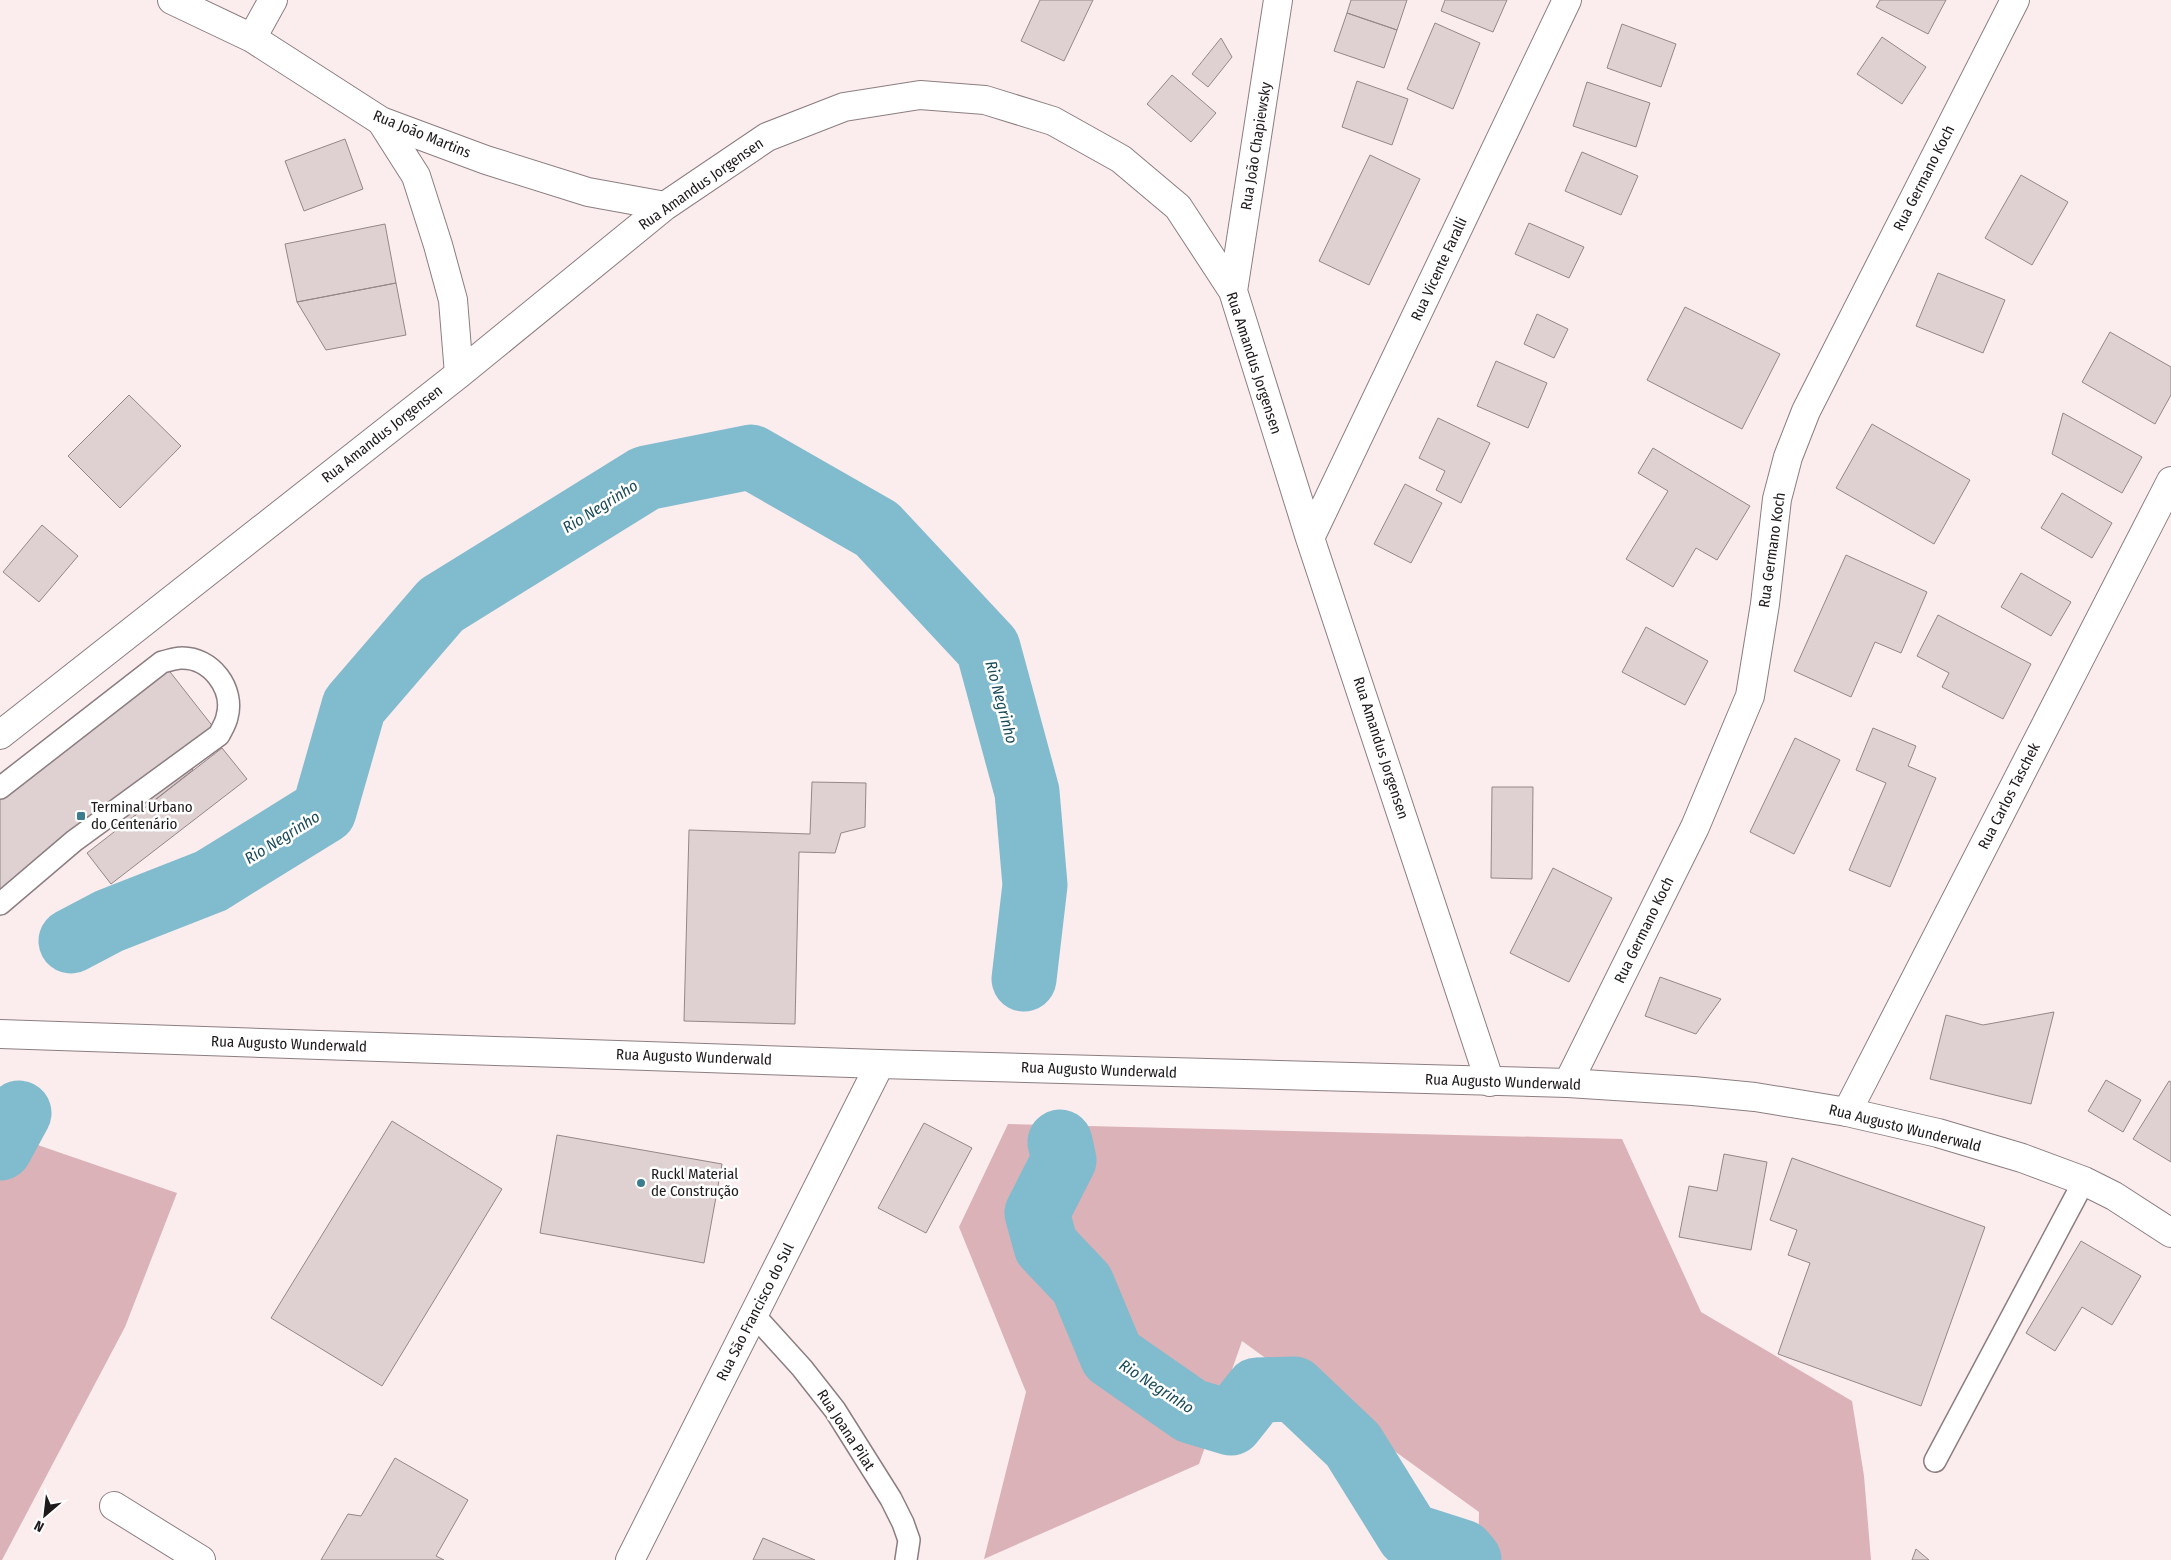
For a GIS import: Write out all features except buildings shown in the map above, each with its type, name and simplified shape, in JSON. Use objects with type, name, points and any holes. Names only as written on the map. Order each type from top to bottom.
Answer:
[{"type":"street","name":"Rua João Martins","points":[[172,0],[252,38],[381,121],[486,160],[588,192],[665,206]]},
{"type":"street","points":[[252,38],[272,0]]},
{"type":"street","name":"Rua João Chapiewsky","points":[[1233,291],[1278,0]]},
{"type":"street","name":"Rua Vicente Faralli","points":[[1310,538],[1567,0]]},
{"type":"street","name":"Rua Germano Koch","points":[[1568,1083],[1695,828],[1750,696],[1765,604],[1777,499],[1788,457],[1806,411],[2015,0]]},
{"type":"street","name":"Rua Amandus Jorgensen","points":[[0,735],[459,374],[665,206],[767,137],[844,107],[920,95],[985,100],[1053,121],[1121,159],[1178,207],[1233,291],[1310,538],[1490,1082]]},
{"type":"street","points":[[381,121],[416,176],[438,245],[453,300],[459,374]]},
{"type":"street","name":"Rua Carlos Taschek","points":[[1847,1112],[2171,481]]},
{"type":"street","name":"Rua Augusto Wunderwald","points":[[0,1034],[880,1064],[1568,1083],[1755,1097],[1847,1112],[1938,1133],[2022,1158],[2084,1181],[2114,1196],[2171,1233]]},
{"type":"street","name":"Rua São Francisco do Sul","points":[[630,1560],[880,1064]]},
{"type":"street","points":[[114,1506],[201,1560]]},
{"type":"lane","points":[[0,788],[162,662],[182,658],[203,663],[219,676],[228,695],[228,716],[219,735],[74,841],[0,904]]},
{"type":"lane","points":[[1934,1461],[2084,1181]]},
{"type":"lane","name":"Rua Joana Pilat","points":[[754,1315],[802,1368],[835,1410],[903,1523],[909,1540],[906,1560]]},
{"type":"shaded area","points":[[1008,1124],[1622,1139],[1701,1312],[1852,1401],[1864,1476],[1871,1560],[1478,1560],[1479,1512],[1242,1341],[1199,1464],[984,1559],[1026,1392],[959,1227]]},
{"type":"shaded area","points":[[0,1132],[177,1193],[125,1327],[2,1560],[0,1560]]},
{"type":"waterway","name":"Rio Negrinho","points":[[71,941],[109,921],[211,881],[324,811],[354,706],[441,605],[646,478],[751,457],[877,529],[988,648],[1027,792],[1035,885],[1024,979]]},
{"type":"waterway","name":"Rio Negrinho","points":[[0,1148],[19,1113]]},
{"type":"waterway","name":"Rio Negrinho","points":[[1060,1142],[1064,1160],[1037,1213],[1046,1246],[1082,1284],[1112,1356],[1191,1411],[1231,1423],[1257,1390],[1294,1389],[1353,1445],[1409,1535],[1462,1552],[1469,1560]]},
{"type":"place","name":"Terminal Urbano do Centenário","points":[[81,816]]},
{"type":"place","name":"Ruckl Material de Construção","points":[[641,1183]]}]
